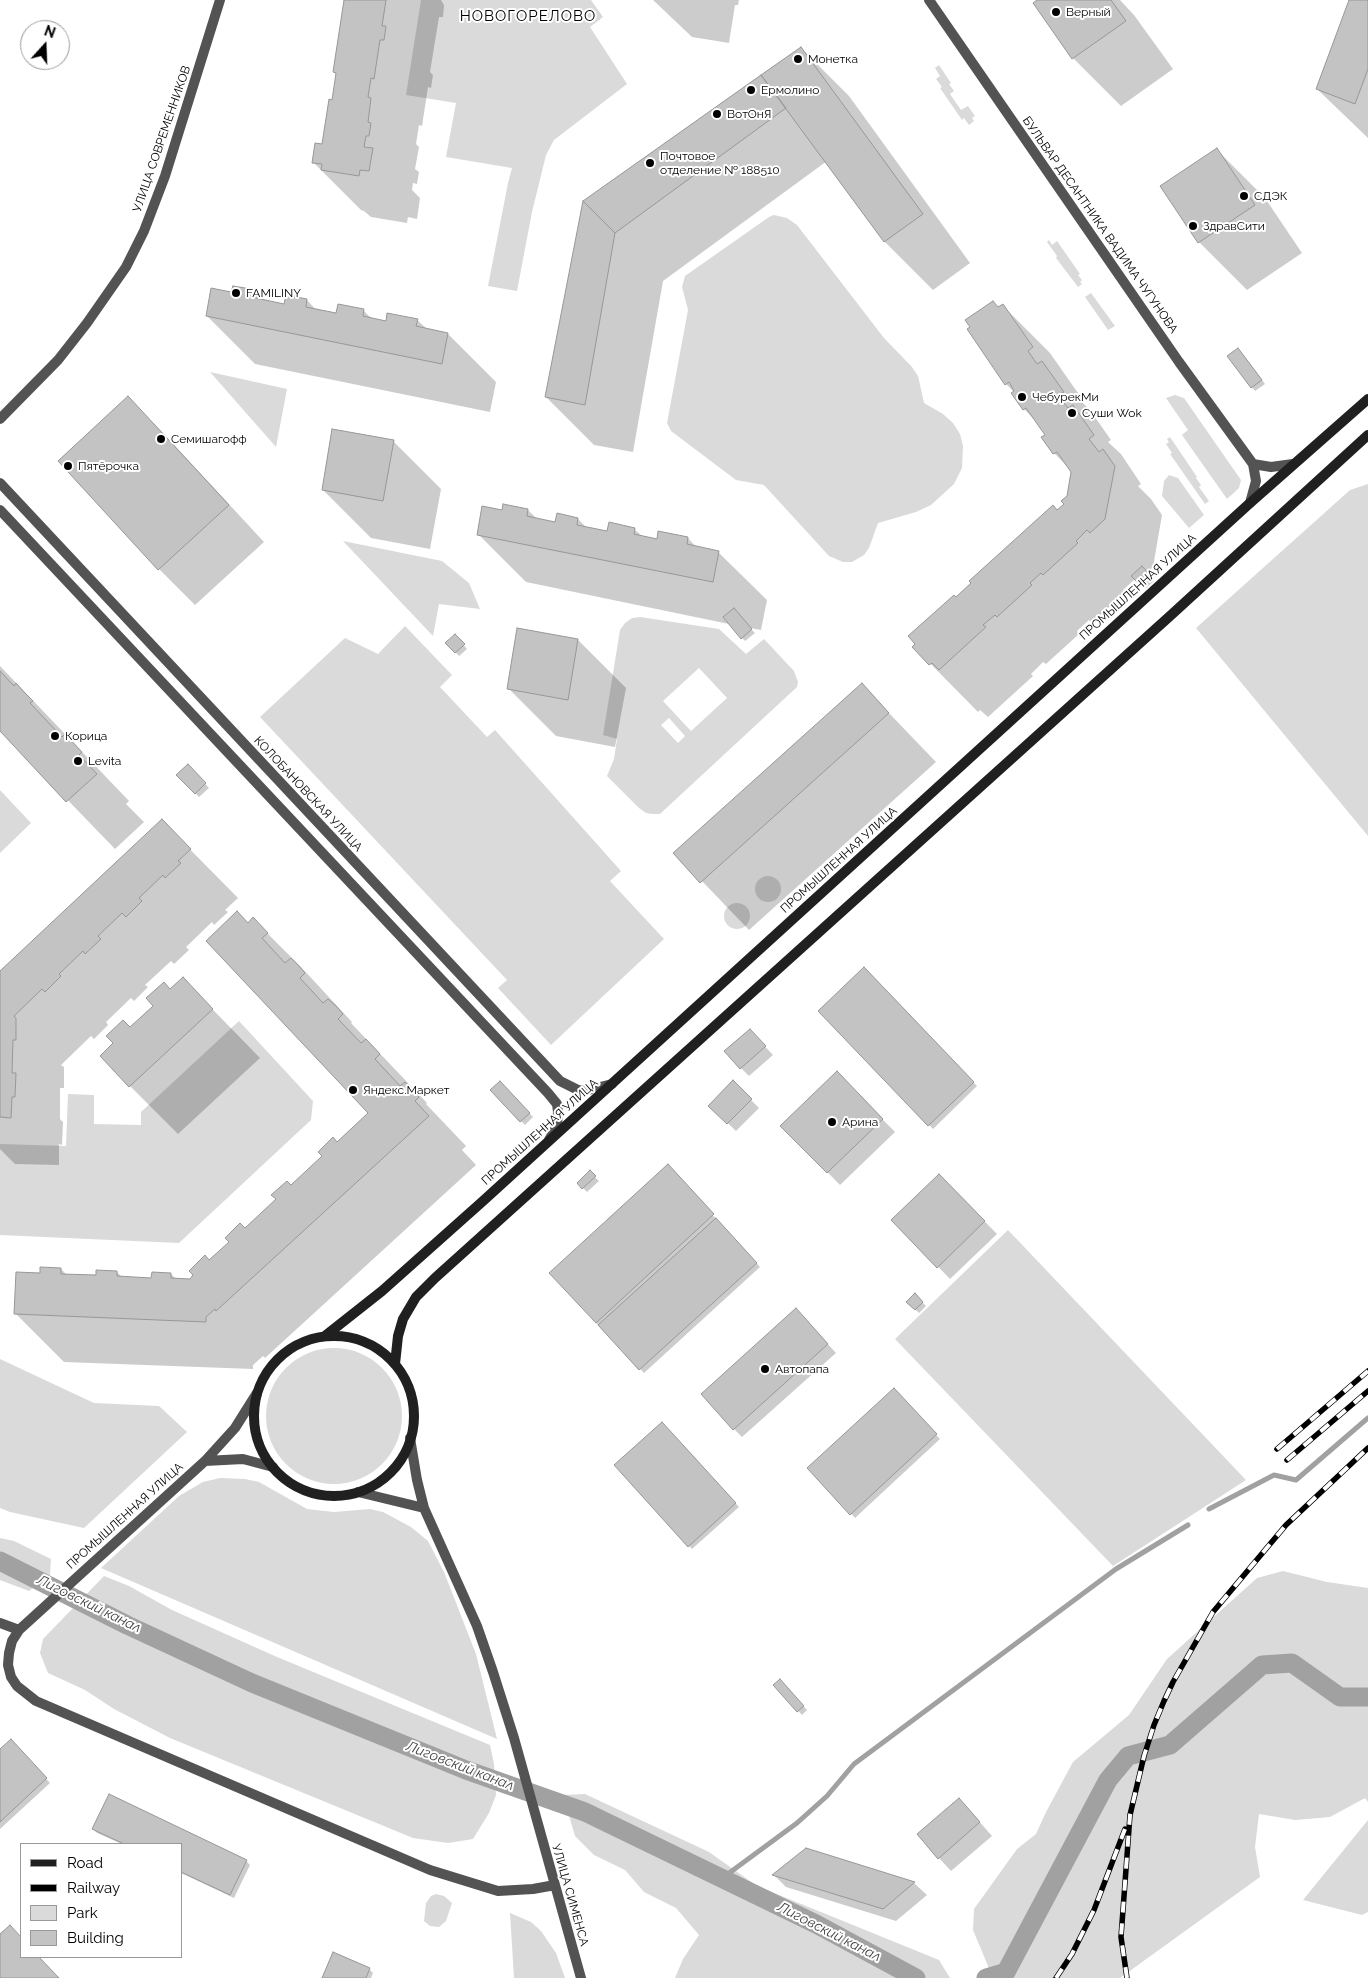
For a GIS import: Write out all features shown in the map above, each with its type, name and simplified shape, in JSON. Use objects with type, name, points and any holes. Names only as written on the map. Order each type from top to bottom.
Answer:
[{"type":"street","name":"УЛИЦА СОВРЕМЕННИКОВ","points":[[0,419],[58,360],[87,324],[126,267],[144,231],[165,176],[220,0]]},
{"type":"street","name":"БУЛЬВАР ДЕСАНТНИКА ВАДИМА ЧУГУНОВА","points":[[929,0],[1179,362],[1253,464]]},
{"type":"street","name":"ПРОМЫШЛЕННАЯ УЛИЦА","points":[[325,1336],[382,1291],[1293,464],[1368,399]]},
{"type":"street","points":[[395,1364],[398,1336],[403,1319],[416,1297],[435,1278],[1170,616],[1368,435]]},
{"type":"street","points":[[1250,503],[1256,481],[1253,464],[1271,467],[1293,464]]},
{"type":"street","name":"КОЛОБАНОВСКАЯ УЛИЦА","points":[[0,483],[560,1081],[584,1091],[612,1084]]},
{"type":"street","points":[[0,510],[548,1092],[557,1104],[558,1119],[547,1142]]},
{"type":"street","points":[[325,1336],[340,1336],[356,1339],[377,1349],[395,1364],[404,1377],[412,1399],[413,1422],[405,1452],[396,1466],[372,1486],[358,1492],[343,1495],[327,1495],[312,1492],[284,1478],[273,1467],[264,1454],[258,1440],[254,1424],[254,1409],[257,1394],[267,1372],[282,1355],[295,1346],[310,1340],[325,1336]]},
{"type":"street","name":"ПРОМЫШЛЕННАЯ УЛИЦА","points":[[19,1630],[204,1461],[236,1428],[257,1394]]},
{"type":"street","name":"УЛИЦА СИМЕНСА","points":[[410,1438],[416,1480],[424,1508],[477,1626],[493,1672],[581,1978]]},
{"type":"street","points":[[204,1461],[243,1459],[273,1467]]},
{"type":"street","points":[[358,1492],[424,1508]]},
{"type":"street","points":[[0,1623],[19,1630],[12,1641],[8,1665],[11,1677],[17,1686],[36,1702],[430,1870],[498,1891],[533,1889],[555,1885]]},
{"type":"green space","points":[[421,0],[591,0],[603,17],[590,27],[627,84],[554,140],[546,155],[532,212],[517,291],[488,286],[512,168],[446,157],[456,103],[406,95]]},
{"type":"green space","points":[[939,65],[951,83],[949,84],[954,91],[950,94],[961,110],[968,106],[975,116],[972,118],[974,121],[969,125],[964,118],[962,120],[940,88],[942,87],[936,79],[940,76],[935,68]]},
{"type":"green space","points":[[774,215],[787,218],[797,225],[884,338],[912,367],[918,376],[924,403],[943,414],[953,423],[960,434],[963,446],[962,468],[954,484],[931,505],[916,512],[878,523],[869,548],[864,555],[852,562],[843,562],[829,556],[764,485],[736,480],[671,431],[667,423],[688,310],[682,287],[685,276]]},
{"type":"green space","points":[[1049,240],[1052,245],[1057,241],[1080,274],[1078,275],[1082,280],[1080,282],[1082,284],[1078,287],[1056,258],[1057,256],[1047,242]]},
{"type":"green space","points":[[1091,293],[1115,326],[1108,330],[1085,297]]},
{"type":"green space","points":[[210,372],[287,389],[276,447]]},
{"type":"green space","points":[[1175,395],[1184,398],[1241,480],[1239,488],[1227,499],[1182,435],[1188,430],[1166,398]]},
{"type":"green space","points":[[1170,437],[1197,477],[1201,485],[1199,487],[1209,501],[1205,504],[1170,454],[1172,453],[1166,444],[1169,442],[1167,439]]},
{"type":"green space","points":[[1169,475],[1178,478],[1204,515],[1189,528],[1162,496],[1164,481]]},
{"type":"green space","points":[[1368,484],[1368,836],[1196,628],[1350,490]]},
{"type":"green space","points":[[343,541],[442,561],[469,583],[480,609],[439,604],[433,636]]},
{"type":"green space","points":[[640,617],[719,629],[746,654],[764,639],[794,671],[798,682],[797,687],[660,814],[646,813],[639,808],[607,776],[614,759],[617,739],[603,735],[620,630],[632,618]],"holes":[[[699,668],[727,698],[691,731],[663,701]],[[669,718],[685,736],[678,743],[661,725]]]},
{"type":"green space","points":[[405,626],[452,675],[440,687],[487,737],[495,730],[621,871],[610,881],[664,939],[551,1045],[498,988],[507,980],[260,717],[345,638],[378,654]]},
{"type":"green space","points":[[0,790],[31,823],[0,853]]},
{"type":"green space","points":[[768,876],[777,880],[781,889],[777,898],[768,902],[759,898],[755,889],[759,880]]},
{"type":"green space","points":[[737,903],[746,907],[750,916],[746,925],[737,929],[728,925],[724,916],[728,907]]},
{"type":"green space","points":[[239,1021],[313,1101],[311,1120],[179,1243],[0,1235],[0,1144],[66,1146],[68,1094],[94,1095],[94,1124],[141,1125],[141,1112]]},
{"type":"green space","points":[[1008,1230],[1246,1480],[1113,1566],[895,1339]]},
{"type":"green space","points":[[334,1348],[360,1354],[382,1368],[396,1390],[402,1416],[396,1442],[382,1464],[360,1478],[334,1484],[308,1478],[286,1464],[272,1442],[266,1416],[272,1390],[286,1368],[308,1354]]},
{"type":"green space","points":[[0,1359],[94,1403],[159,1406],[187,1432],[84,1528],[10,1512],[0,1508]]},
{"type":"green space","points":[[220,1478],[245,1479],[259,1482],[307,1509],[334,1512],[370,1509],[383,1512],[411,1527],[428,1541],[444,1572],[476,1654],[497,1739],[101,1568],[179,1496],[203,1482]]},
{"type":"green space","points":[[0,1538],[14,1541],[51,1559],[50,1575],[29,1591],[0,1580]]},
{"type":"green space","points":[[1283,1571],[1327,1582],[1368,1588],[1368,1802],[1365,1798],[1330,1817],[1295,1820],[1259,1814],[1255,1847],[1260,1877],[1120,1978],[993,1978],[973,1930],[974,1909],[1017,1849],[1036,1834],[1073,1762],[1129,1715],[1167,1659],[1257,1578]]},
{"type":"green space","points":[[104,1576],[129,1586],[172,1610],[277,1657],[490,1745],[494,1764],[496,1795],[489,1813],[473,1839],[448,1843],[413,1838],[170,1738],[114,1709],[85,1690],[48,1673],[40,1653],[43,1639]]},
{"type":"green space","points":[[585,1794],[709,1852],[757,1886],[939,1960],[950,1978],[675,1978],[683,1959],[699,1935],[676,1908],[644,1892],[625,1870],[594,1855],[575,1836],[563,1795]]},
{"type":"green space","points":[[1368,1820],[1368,1912],[1362,1915],[1303,1900]]},
{"type":"green space","points":[[436,1894],[444,1896],[452,1903],[446,1921],[439,1927],[430,1926],[424,1921],[426,1903],[431,1896]]},
{"type":"green space","points":[[510,1913],[531,1922],[541,1931],[556,1953],[565,1978],[514,1978]]},
{"type":"building","points":[[344,0],[386,0],[382,26],[386,26],[384,40],[380,40],[374,79],[371,78],[368,97],[371,98],[368,122],[371,123],[369,136],[366,136],[364,147],[373,148],[369,171],[360,170],[359,176],[321,170],[322,164],[312,163],[315,143],[322,144],[329,99],[332,100],[336,73],[333,72]]},
{"type":"building","points":[[1037,0],[1111,0],[1126,21],[1072,59],[1033,3]]},
{"type":"building","points":[[1349,0],[1368,0],[1368,69],[1355,104],[1316,89]]},
{"type":"building","points":[[801,47],[923,214],[884,242],[761,75]]},
{"type":"building","points":[[761,75],[786,108],[615,233],[583,201]]},
{"type":"building","points":[[1217,148],[1255,205],[1198,243],[1160,186]]},
{"type":"building","points":[[583,201],[615,233],[585,405],[545,397]]},
{"type":"building","points":[[233,286],[257,290],[256,298],[284,304],[286,295],[307,299],[306,307],[336,313],[338,304],[364,309],[363,316],[386,321],[387,313],[418,319],[416,326],[448,333],[442,364],[206,316],[211,288],[231,292]]},
{"type":"building","points":[[993,301],[998,307],[1003,304],[1033,347],[1028,351],[1037,364],[1042,361],[1064,392],[1058,395],[1068,408],[1073,405],[1094,435],[1089,439],[1099,452],[1103,449],[1115,466],[1105,519],[1090,533],[1087,530],[1076,541],[1078,543],[1043,575],[1041,573],[1030,583],[1032,585],[997,617],[995,615],[983,625],[986,627],[939,670],[932,663],[929,665],[912,647],[915,644],[908,636],[954,595],[956,597],[971,583],[969,581],[1053,505],[1057,510],[1064,504],[1061,501],[1067,496],[1071,472],[1057,452],[1053,454],[1041,437],[1045,435],[1026,408],[1023,410],[1011,393],[1014,391],[1009,382],[1005,385],[967,329],[970,327],[965,320]]},
{"type":"building","points":[[1238,348],[1262,380],[1251,388],[1227,356]]},
{"type":"building","points":[[128,396],[229,505],[158,570],[58,461]]},
{"type":"building","points":[[332,429],[394,440],[383,501],[322,490]]},
{"type":"building","points":[[503,504],[528,509],[527,516],[555,522],[557,513],[578,518],[577,525],[607,531],[609,522],[635,528],[634,534],[657,539],[658,531],[688,537],[687,544],[719,551],[713,582],[477,535],[482,506],[502,510]]},
{"type":"building","points":[[1142,566],[1151,576],[1141,586],[1131,576]]},
{"type":"building","points":[[734,608],[752,629],[741,639],[723,617]]},
{"type":"building","points":[[517,628],[578,639],[568,700],[507,689]]},
{"type":"building","points":[[455,634],[465,644],[455,653],[445,643]]},
{"type":"building","points":[[0,671],[14,686],[16,683],[33,701],[30,703],[62,737],[65,734],[82,752],[79,755],[97,774],[66,802],[0,731]]},
{"type":"building","points":[[862,683],[889,713],[700,883],[673,853]]},
{"type":"building","points":[[188,764],[206,783],[195,794],[176,775]]},
{"type":"building","points":[[162,819],[191,849],[178,861],[181,863],[165,878],[163,875],[139,898],[142,901],[126,917],[122,913],[98,936],[101,939],[85,954],[83,951],[59,974],[61,976],[45,992],[42,989],[14,1016],[16,1018],[16,1040],[13,1040],[12,1073],[16,1073],[15,1097],[12,1097],[11,1118],[0,1117],[0,971]]},
{"type":"building","points":[[237,911],[248,923],[253,917],[268,933],[262,938],[285,963],[291,958],[298,965],[305,973],[300,978],[323,1003],[328,999],[336,1006],[343,1014],[338,1019],[361,1043],[366,1039],[380,1054],[375,1059],[400,1086],[405,1082],[419,1097],[415,1101],[429,1116],[216,1311],[215,1309],[206,1317],[206,1322],[14,1314],[16,1272],[40,1273],[40,1267],[61,1268],[61,1274],[96,1275],[96,1270],[117,1271],[117,1276],[151,1278],[152,1272],[171,1273],[171,1278],[190,1279],[193,1275],[189,1271],[205,1255],[209,1260],[229,1242],[225,1238],[240,1223],[245,1228],[276,1199],[271,1195],[287,1181],[291,1185],[322,1156],[318,1152],[333,1137],[337,1142],[368,1113],[206,941]]},
{"type":"building","points":[[864,967],[974,1082],[928,1126],[818,1011]]},
{"type":"building","points":[[183,977],[213,1009],[129,1087],[100,1056],[113,1043],[106,1036],[123,1020],[130,1027],[153,1006],[146,998],[164,982],[170,989]]},
{"type":"building","points":[[750,1029],[766,1046],[740,1069],[724,1051]]},
{"type":"building","name":"Арина","points":[[837,1071],[883,1119],[827,1173],[780,1126]]},
{"type":"building","points":[[733,1080],[752,1099],[727,1124],[708,1106]]},
{"type":"building","points":[[500,1081],[530,1113],[520,1122],[490,1090]]},
{"type":"building","points":[[668,1164],[714,1214],[596,1323],[549,1273]]},
{"type":"building","points":[[590,1170],[596,1176],[582,1189],[577,1183]]},
{"type":"building","points":[[939,1174],[985,1221],[937,1268],[891,1220]]},
{"type":"building","points":[[716,1218],[757,1263],[639,1370],[598,1325]]},
{"type":"building","points":[[915,1293],[923,1302],[915,1310],[906,1302]]},
{"type":"building","name":"Автопапа","points":[[796,1308],[828,1344],[733,1430],[701,1394]]},
{"type":"building","points":[[894,1388],[937,1434],[850,1515],[807,1468]]},
{"type":"building","points":[[662,1422],[736,1503],[688,1547],[614,1465]]},
{"type":"building","points":[[780,1679],[804,1706],[797,1712],[773,1685]]},
{"type":"building","points":[[11,1739],[47,1778],[0,1822],[0,1749]]},
{"type":"building","points":[[109,1794],[247,1860],[230,1895],[182,1872],[182,1843],[122,1843],[92,1829]]},
{"type":"building","points":[[959,1798],[980,1822],[938,1859],[917,1834]]},
{"type":"building","points":[[806,1848],[915,1882],[883,1909],[772,1875]]},
{"type":"building","points":[[10,1925],[20,1936],[20,1958],[40,1958],[59,1978],[0,1978],[0,1934]]},
{"type":"building","points":[[333,1952],[370,1968],[366,1978],[322,1978]]},
{"type":"waterway","points":[[1209,1509],[1274,1475],[1296,1480],[1368,1418]]},
{"type":"waterway","points":[[721,1879],[797,1823],[827,1796],[854,1764],[1116,1569],[1188,1525]]},
{"type":"waterway","name":"Лиговский канал","points":[[0,1561],[127,1625],[252,1683],[466,1770],[585,1812],[816,1924],[916,1978]]},
{"type":"waterway","name":"Лиговский канал","points":[[986,1978],[1006,1972],[1108,1780],[1128,1756],[1170,1745],[1262,1665],[1292,1663],[1340,1697],[1368,1697]]},
{"type":"railway","points":[[1277,1449],[1368,1371]]},
{"type":"railway","points":[[1287,1460],[1368,1391]]},
{"type":"railway","points":[[1127,1978],[1121,1937],[1130,1815],[1144,1756],[1164,1701],[1213,1612],[1286,1525],[1368,1448]]},
{"type":"railway","points":[[1056,1978],[1072,1954],[1094,1910],[1125,1829]]},
{"type":"place","name":"Верный","points":[[1056,12]]},
{"type":"place","name":"Монетка","points":[[798,59]]},
{"type":"place","name":"Ермолино","points":[[751,90]]},
{"type":"place","name":"ВотОнЯ","points":[[717,114]]},
{"type":"place","name":"Почтовое отделение № 188510","points":[[650,163]]},
{"type":"place","name":"СДЭК","points":[[1244,196]]},
{"type":"place","name":"ЗдравСити","points":[[1193,226]]},
{"type":"place","name":"FAMILINY","points":[[236,293]]},
{"type":"place","name":"ЧебурекМи","points":[[1022,397]]},
{"type":"place","name":"Суши Wok","points":[[1072,413]]},
{"type":"place","name":"Семишагофф","points":[[161,439]]},
{"type":"place","name":"Пятёрочка","points":[[68,466]]},
{"type":"place","name":"Корица","points":[[55,736]]},
{"type":"place","name":"Levita","points":[[78,761]]},
{"type":"place","name":"Яндекс.Маркет","points":[[353,1090]]},
{"type":"place","name":"Арина","points":[[832,1122]]},
{"type":"place","name":"Автопапа","points":[[765,1369]]},
{"type":"district","name":"НОВОГОРЕЛОВО","points":[[528,16]]}]
